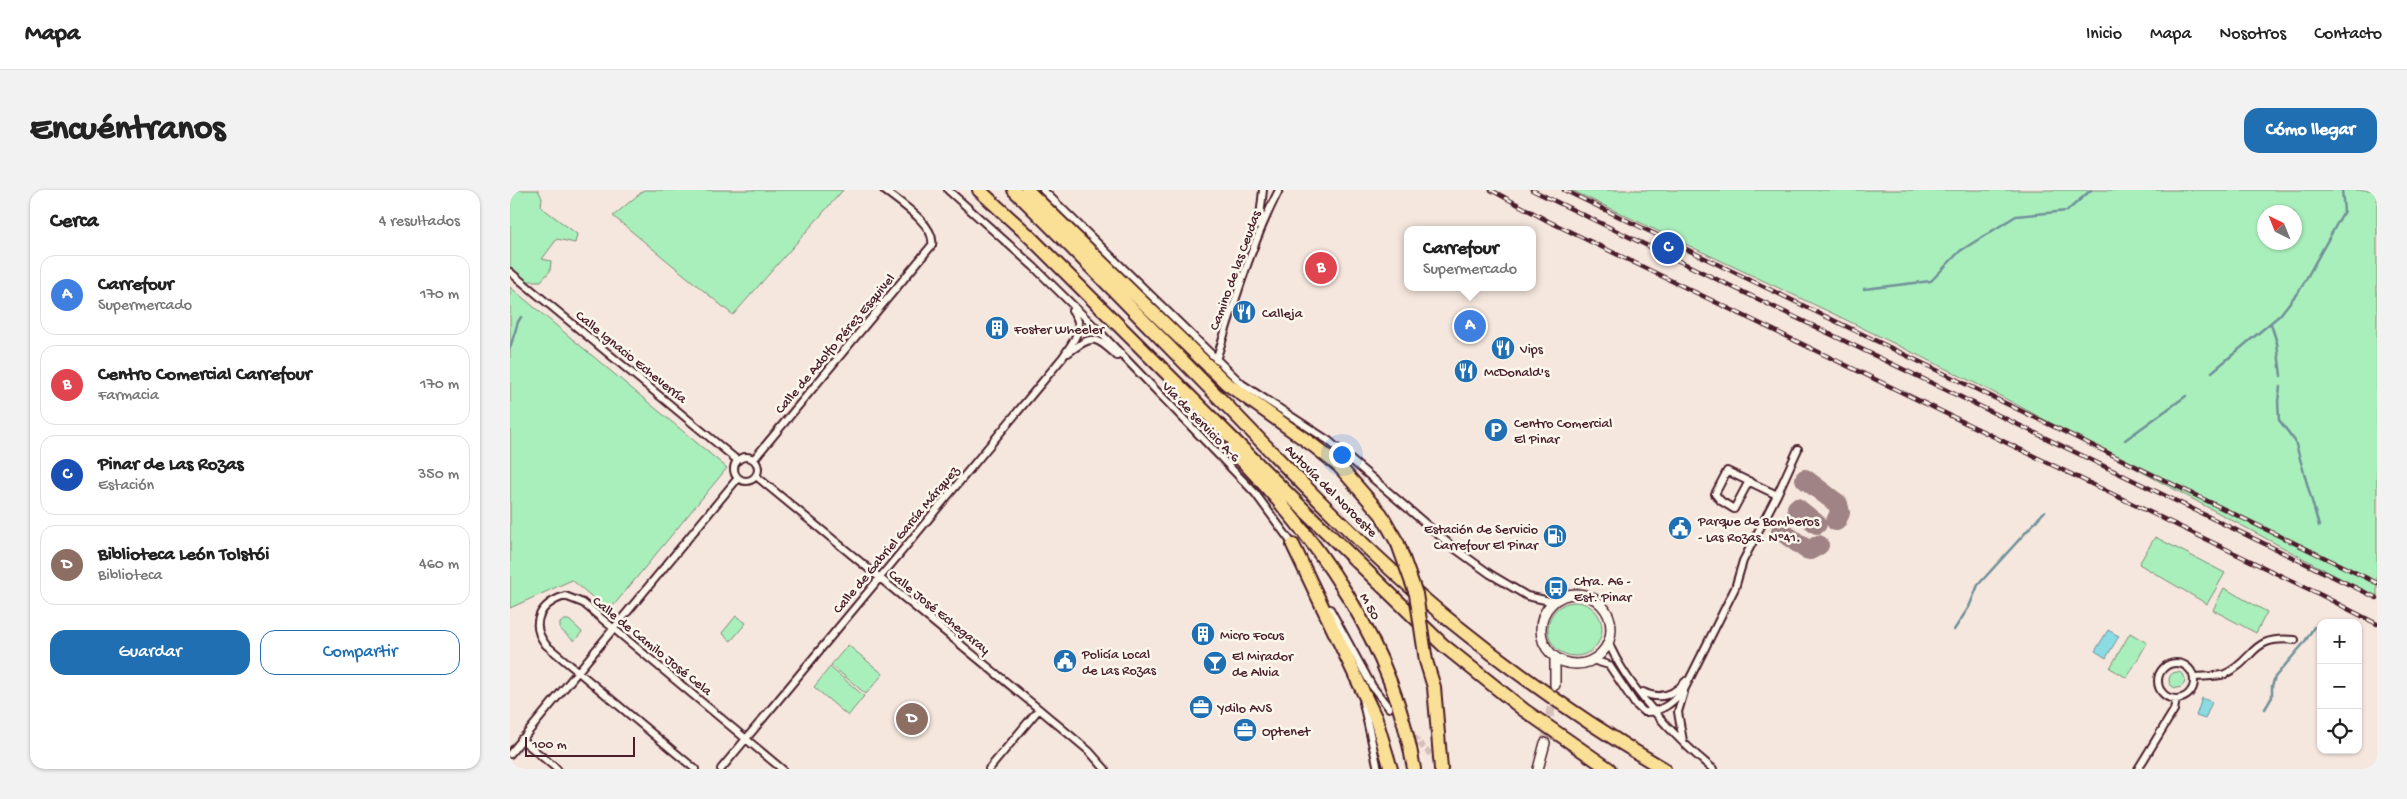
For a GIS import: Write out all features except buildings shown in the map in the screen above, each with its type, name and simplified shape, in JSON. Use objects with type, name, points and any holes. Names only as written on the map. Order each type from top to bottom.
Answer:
[{"type":"highway","points":[[979,190],[1443,645],[1524,710],[1609,769]]},
{"type":"highway","name":"Autovía del Noroeste","points":[[1014,190],[1318,500],[1385,564],[1448,618],[1538,687],[1587,721],[1664,769]]},
{"type":"highway","points":[[1028,190],[1226,384],[1314,446],[1339,466],[1381,514],[1398,544],[1416,594],[1426,661],[1435,769]]},
{"type":"highway","name":"M 50","points":[[1130,336],[1138,353],[1261,479],[1324,557],[1361,616],[1388,675],[1401,710],[1414,769]]},
{"type":"highway","points":[[1293,545],[1376,719],[1391,769]]},
{"type":"highway","points":[[1426,661],[1434,687],[1441,769]]},
{"type":"street","name":"Calle de Adolfo Pérez Esquivel","points":[[754,459],[932,242],[931,231],[925,224],[884,190]]},
{"type":"street","name":"Vía de servicio A-6","points":[[948,190],[1034,267],[1255,493],[1310,568],[1372,686],[1390,708]]},
{"type":"street","points":[[1043,190],[1242,384],[1329,441],[1454,548],[1479,567],[1527,596],[1554,602]]},
{"type":"street","points":[[1259,232],[1263,190]]},
{"type":"street","name":"Camino de las Ceudas","points":[[1216,360],[1259,232],[1279,190]]},
{"type":"street","name":"Calle de Gabriel García Márquez","points":[[721,769],[1063,357],[1079,332],[1080,324],[1077,316],[1034,267]]},
{"type":"street","name":"Calle Ignacio Echeverría","points":[[510,272],[737,460]]},
{"type":"street","name":"Calle de Gabriel García Márquez","points":[[1063,357],[1086,339],[1095,339],[1104,343],[1183,418]]},
{"type":"street","points":[[1683,742],[1678,712],[1684,690],[1735,588],[1743,560],[1777,495],[1798,449]]},
{"type":"street","points":[[744,456],[754,459],[759,467],[756,476],[749,481],[738,478],[734,469],[737,460],[744,456]]},
{"type":"street","points":[[1748,481],[1734,509],[1721,501],[1715,494],[1727,471],[1748,481],[1777,495]]},
{"type":"street","name":"Calle José Echegaray","points":[[756,476],[1089,751],[1104,769]]},
{"type":"street","points":[[510,754],[738,478]]},
{"type":"street","points":[[1571,664],[1555,658],[1544,644],[1541,626],[1543,617],[1554,602],[1574,595],[1586,596],[1596,601],[1604,609],[1609,619],[1608,641],[1602,652],[1592,660]]},
{"type":"street","name":"Calle de Camilo José Cela","points":[[695,769],[541,639],[538,625],[542,611],[557,599],[565,596],[573,598],[614,628],[782,769]]},
{"type":"street","points":[[2194,677],[2227,672],[2259,645],[2268,641],[2280,638],[2295,640]]},
{"type":"street","points":[[1608,641],[1626,675],[1656,712],[1683,742],[1713,769]]},
{"type":"street","points":[[1555,658],[1555,685],[1563,671],[1571,664],[1592,660],[1609,665],[1638,709],[1644,712],[1656,712],[1672,703],[1684,690]]},
{"type":"street","points":[[2176,662],[2188,667],[2194,677],[2190,692],[2176,699],[2166,696],[2159,688],[2158,682],[2161,670],[2165,666],[2176,662]]},
{"type":"street","points":[[1639,691],[1652,697],[1664,697],[1679,689],[1690,676]]},
{"type":"street","points":[[1358,680],[1378,769]]},
{"type":"street","points":[[2138,769],[2174,710],[2176,699]]},
{"type":"street","points":[[989,769],[1039,709]]},
{"type":"street","points":[[521,739],[557,769]]},
{"type":"street","points":[[1540,766],[1545,743]]},
{"type":"green space","points":[[510,190],[538,190],[542,198],[541,207],[577,234],[575,243],[557,239],[542,259],[551,261],[550,271],[541,281],[527,281],[510,266]]},
{"type":"green space","points":[[644,190],[843,190],[733,315],[613,216]]},
{"type":"green space","points":[[1571,190],[2377,190],[2377,598],[1991,391],[1834,314]]},
{"type":"green space","points":[[510,287],[727,468],[609,611],[572,580],[510,608]]},
{"type":"green space","points":[[2155,537],[2225,573],[2207,604],[2139,564]]},
{"type":"green space","points":[[2224,588],[2267,612],[2256,633],[2213,610]]},
{"type":"green space","points":[[1570,602],[1580,602],[1590,606],[1598,614],[1602,629],[1598,644],[1590,652],[1580,656],[1570,656],[1560,652],[1552,644],[1548,634],[1548,624],[1552,614],[1560,606]]},
{"type":"green space","points":[[736,616],[746,623],[731,641],[722,633]]},
{"type":"green space","points":[[564,620],[569,620],[582,632],[574,641],[560,629],[560,623]]},
{"type":"green space","points":[[2130,633],[2147,643],[2127,678],[2110,668]]},
{"type":"green space","points":[[848,645],[883,674],[866,694],[831,665]]},
{"type":"green space","points":[[830,667],[864,696],[848,716],[814,687]]},
{"type":"green space","points":[[2177,672],[2183,674],[2185,680],[2183,686],[2177,688],[2171,686],[2169,680],[2171,674]]},
{"type":"water","points":[[2108,630],[2119,636],[2106,658],[2095,651]]},
{"type":"water","points":[[2202,698],[2212,702],[2205,719],[2196,716]]},
{"type":"waterway","points":[[1864,289],[1931,281],[1960,251],[2016,216],[2067,211],[2091,190]]},
{"type":"waterway","points":[[2212,372],[2280,315],[2301,288],[2344,211],[2342,190]]},
{"type":"waterway","points":[[510,348],[521,317]]},
{"type":"waterway","points":[[2271,324],[2277,343],[2281,376]]},
{"type":"waterway","points":[[2280,387],[2278,401],[2279,420],[2295,441],[2319,526]]},
{"type":"waterway","points":[[2125,440],[2186,396]]},
{"type":"waterway","points":[[1954,630],[1969,607],[1978,585],[2045,511]]},
{"type":"waterway","points":[[2265,709],[2272,697],[2272,686],[2275,677],[2304,643],[2314,627]]},
{"type":"taxiway","points":[[1805,479],[1838,504],[1840,513],[1836,521]]},
{"type":"taxiway","points":[[1797,508],[1817,524]]},
{"type":"taxiway","points":[[1781,531],[1806,549],[1810,550],[1819,545]]},
{"type":"tunnel","points":[[1545,743],[1555,685]]},
{"type":"tunnel","points":[[1408,730],[1424,748],[1448,769]]},
{"type":"railway","points":[[1491,190],[1548,221],[2321,595],[2377,624]]},
{"type":"railway","points":[[1532,190],[2377,598]]},
{"type":"railway","points":[[1564,190],[2377,583]]},
{"type":"place","name":"Pinar de Las Rozas","points":[[1668,248]]},
{"type":"place","name":"Centro Comercial Carrefour","points":[[1321,268]]},
{"type":"place","name":"Calleja","points":[[1244,312]]},
{"type":"place","name":"Carrefour","points":[[1470,326]]},
{"type":"place","name":"Foster Wheeler","points":[[997,328]]},
{"type":"place","name":"Vips","points":[[1503,348]]},
{"type":"place","name":"McDonald's","points":[[1466,371]]},
{"type":"place","name":"Centro Comercial El Pinar","points":[[1496,430]]},
{"type":"place","name":"Parque de Bomberos - Las Rozas. Nº41.","points":[[1680,528]]},
{"type":"place","name":"Estación de Servicio Carrefour El Pinar","points":[[1555,536]]},
{"type":"place","name":"Ctra. A6 - Est. Pinar","points":[[1556,588]]},
{"type":"place","name":"Micro Focus","points":[[1203,634]]},
{"type":"place","name":"Policía Local de Las Rozas","points":[[1065,661]]},
{"type":"place","name":"El Mirador de Alvia","points":[[1215,663]]},
{"type":"place","name":"Ydilo AVS","points":[[1201,707]]},
{"type":"place","name":"Biblioteca León Tolstói","points":[[912,719]]},
{"type":"place","name":"Optenet","points":[[1245,730]]}]
